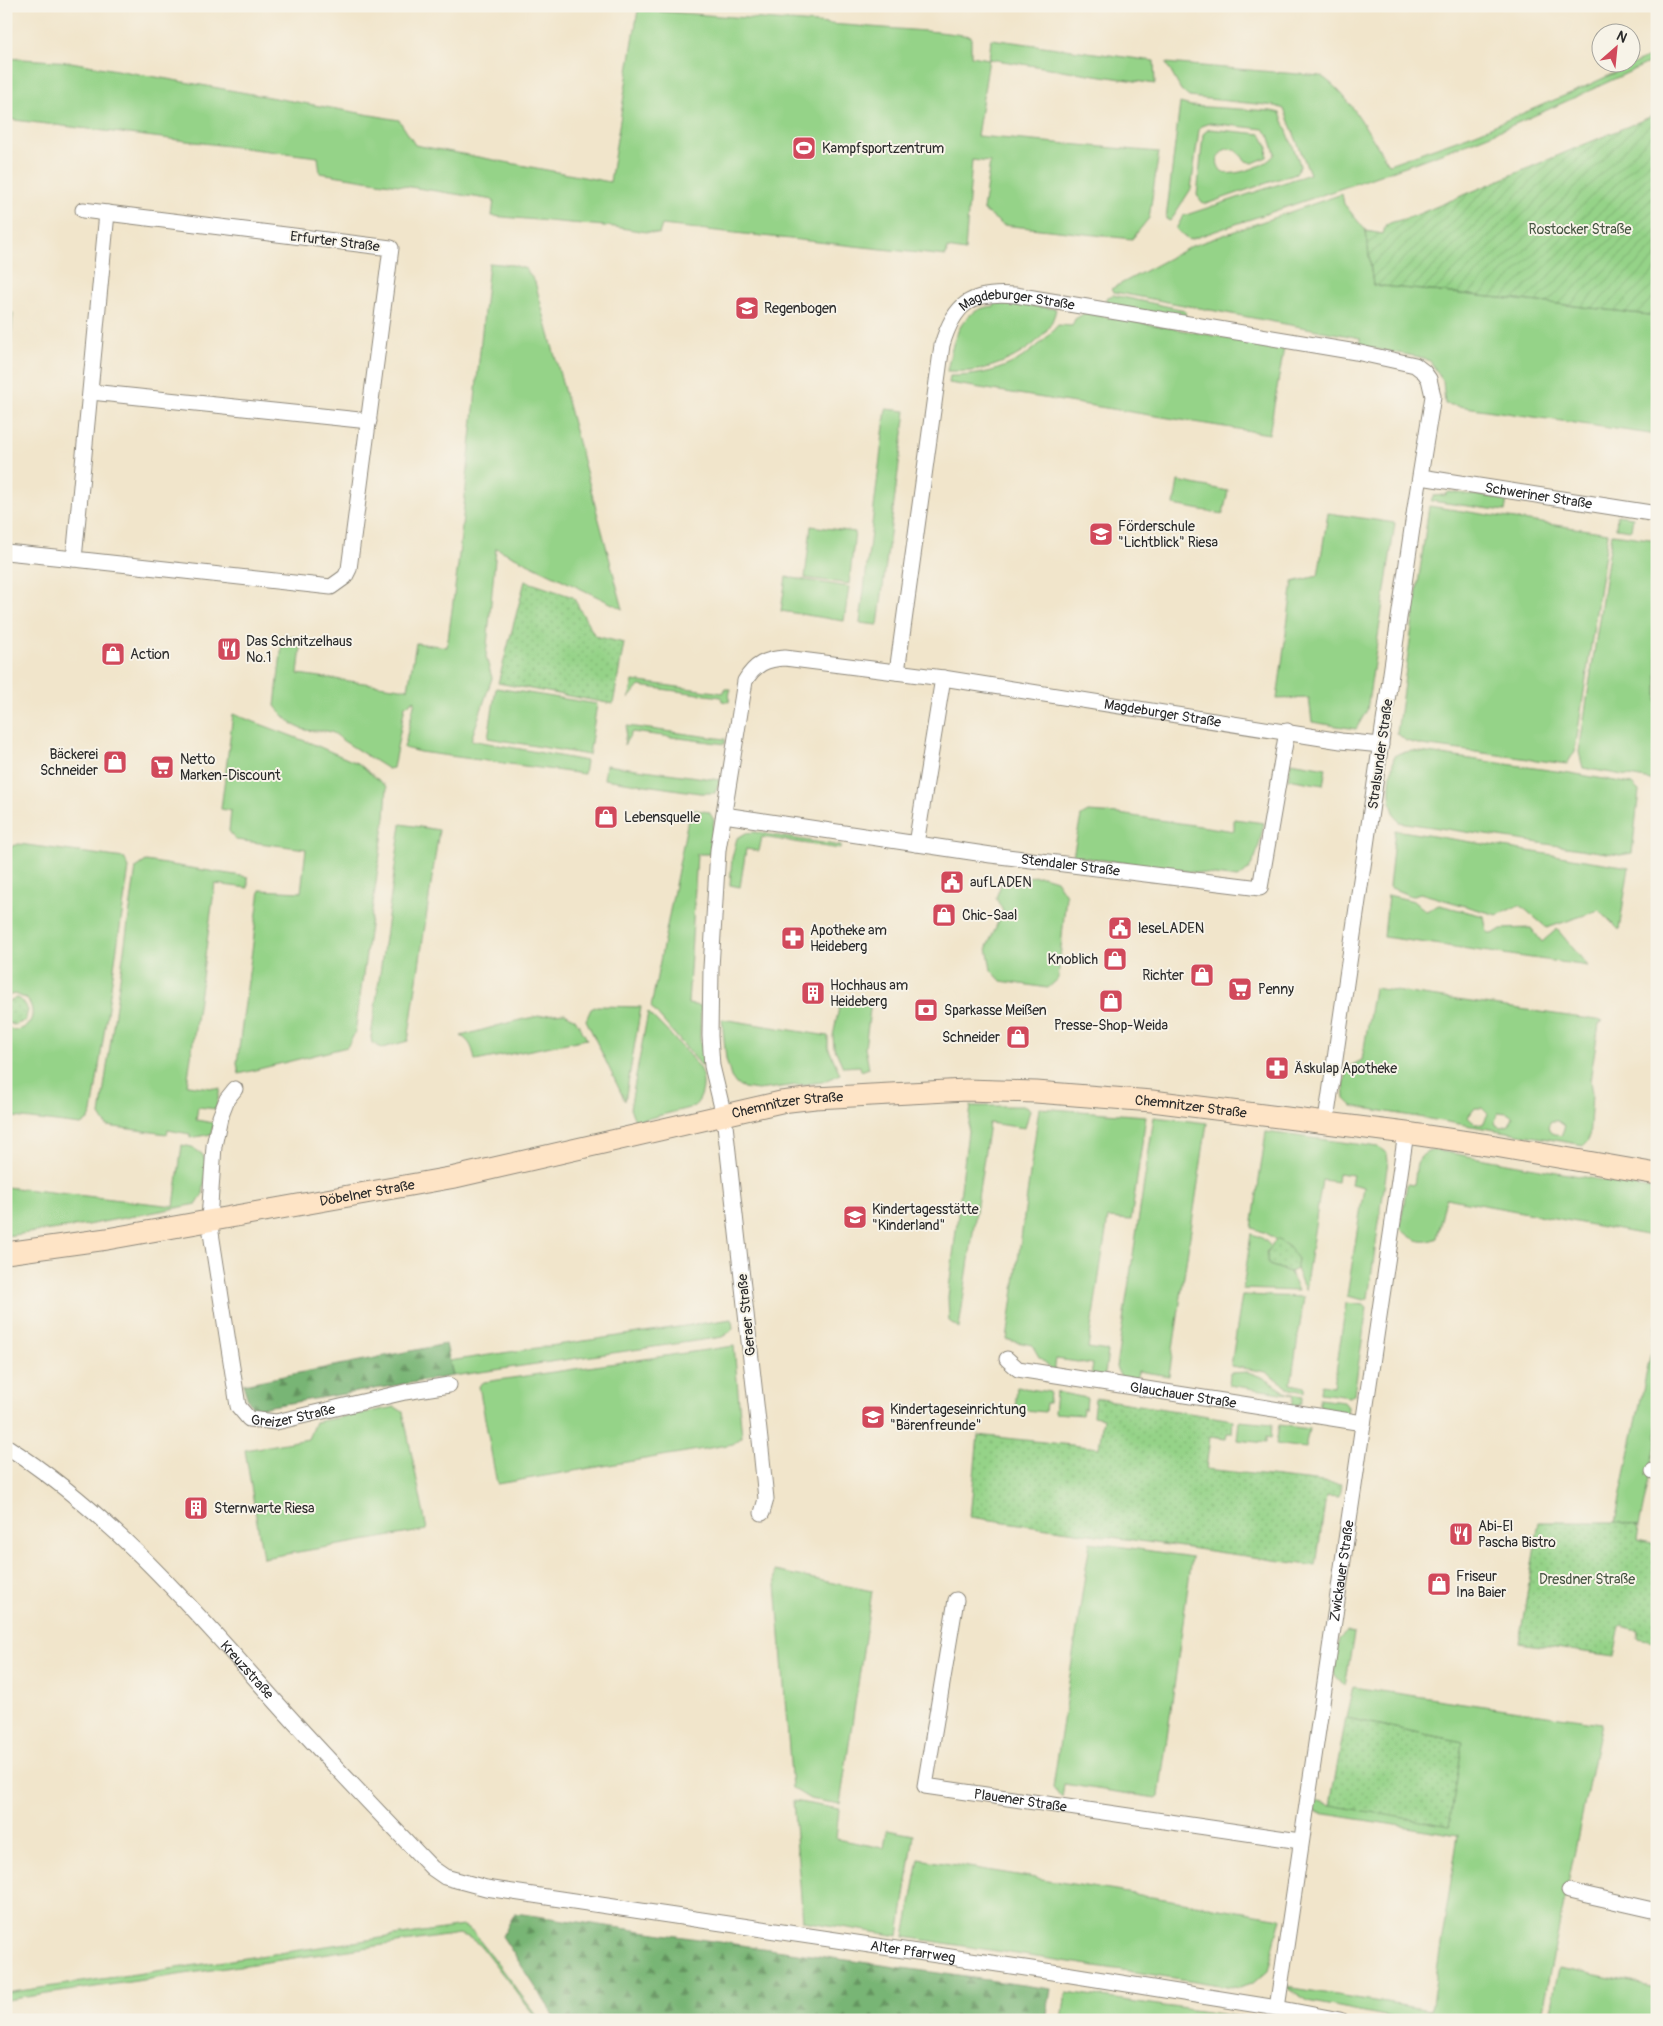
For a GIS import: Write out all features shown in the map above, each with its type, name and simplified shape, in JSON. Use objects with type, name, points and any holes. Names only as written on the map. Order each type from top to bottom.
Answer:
[{"type":"street","name":"Erfurter Straße","points":[[6,552],[331,587],[345,577],[349,569],[370,421],[390,248],[83,210]]},
{"type":"street","points":[[74,559],[107,213]]},
{"type":"street","name":"Magdeburger Straße","points":[[897,672],[942,345],[947,328],[956,312],[964,303],[977,296],[991,294],[1015,295],[1356,352],[1415,365],[1424,372],[1432,387]]},
{"type":"street","name":"Stralsunder Straße","points":[[1326,1121],[1433,406],[1432,387]]},
{"type":"street","points":[[91,392],[370,421]]},
{"type":"street","name":"Schweriner Straße","points":[[1421,477],[1657,514]]},
{"type":"street","name":"Magdeburger Straße","points":[[725,810],[745,681],[752,670],[771,659],[785,658],[943,678],[1341,741],[1381,745]]},
{"type":"street","points":[[916,844],[943,678]]},
{"type":"street","name":"Stendaler Straße","points":[[725,810],[916,844],[991,855],[1260,888],[1287,731]]},
{"type":"street","points":[[724,1116],[712,1066],[709,1002],[716,878],[725,810]]},
{"type":"street","name":"Greizer Straße","points":[[235,1089],[226,1099],[216,1136],[209,1220],[238,1406],[249,1419],[276,1422],[405,1392],[449,1385]]},
{"type":"street","name":"Chemnitzer Straße","points":[[724,1116],[781,1102],[815,1098],[966,1090],[1036,1092],[1152,1101],[1326,1121],[1504,1147],[1657,1174]]},
{"type":"street","name":"Döbelner Straße","points":[[6,1253],[72,1245],[455,1177],[724,1116]]},
{"type":"street","name":"Geraer Straße","points":[[724,1116],[766,1500],[762,1513]]},
{"type":"street","name":"Zwickauer Straße","points":[[1277,2008],[1300,1841],[1406,1133]]},
{"type":"street","name":"Glauchauer Straße","points":[[1007,1360],[1018,1369],[1363,1423]]},
{"type":"street","name":"Kreuzstraße","points":[[6,1446],[61,1485],[126,1541],[199,1616],[344,1777],[432,1868],[445,1877],[486,1888]]},
{"type":"street","name":"Plauener Straße","points":[[956,1600],[925,1786],[1300,1841]]},
{"type":"street","name":"Alter Pfarrweg","points":[[486,1888],[1059,1973],[1340,2020]]},
{"type":"street","points":[[1569,1891],[1657,1911]]},
{"type":"green space","points":[[638,10],[971,36],[971,56],[989,59],[977,136],[1159,152],[1149,218],[1132,239],[1003,225],[983,210],[990,162],[972,160],[965,251],[947,248],[946,256],[662,225],[659,234],[615,227],[492,216],[494,200],[320,173],[318,157],[6,119],[6,58],[71,62],[399,120],[415,145],[610,182]]},
{"type":"green space","points":[[991,39],[1154,61],[1155,84],[989,59]]},
{"type":"green space","points":[[1657,53],[1657,59],[1640,67],[1640,61]]},
{"type":"green space","points":[[1166,63],[1321,76],[1332,84],[1351,105],[1389,164],[1476,133],[1616,72],[1629,72],[1499,131],[1369,179],[1189,240],[1176,229],[1183,216],[1310,174],[1284,109],[1276,106],[1189,97],[1181,90]]},
{"type":"green space","points":[[1180,103],[1191,106],[1280,113],[1300,166],[1296,173],[1206,204],[1197,195],[1203,134],[1209,129],[1261,134],[1268,148],[1267,157],[1253,163],[1246,161],[1236,150],[1226,149],[1218,158],[1219,167],[1224,173],[1236,173],[1252,169],[1267,162],[1275,153],[1269,135],[1263,129],[1210,123],[1201,126],[1191,189],[1170,221],[1166,219]]},
{"type":"green space","name":"Rostocker Straße","points":[[1657,114],[1657,316],[1373,285],[1366,231],[1383,234],[1386,224],[1414,216]]},
{"type":"green space","points":[[1342,194],[1344,204],[1366,231],[1373,285],[1657,316],[1657,435],[1445,404],[1443,381],[1430,361],[1419,357],[1360,346],[1360,338],[1114,292],[1111,289],[1192,246]]},
{"type":"green space","points":[[489,263],[513,265],[526,269],[535,282],[623,609],[496,548],[486,657],[492,678],[471,740],[586,761],[584,774],[420,752],[404,748],[415,700],[405,706],[393,768],[388,769],[329,731],[301,729],[289,721],[275,706],[283,635],[302,638],[298,674],[408,689],[416,643],[447,647],[458,565]]},
{"type":"green space","points":[[1113,295],[1185,310],[1185,318],[1106,304],[1106,298]]},
{"type":"green space","points":[[996,301],[1056,309],[1046,331],[1037,341],[1015,356],[978,370],[947,371],[955,338],[965,320],[972,313],[982,308],[994,306]]},
{"type":"green space","points":[[6,312],[13,313],[6,407]]},
{"type":"green space","points":[[1085,313],[1284,348],[1269,434],[949,383],[950,376],[983,373],[1010,364],[1035,348],[1058,325],[1072,326],[1075,319]]},
{"type":"green space","points":[[886,409],[906,411],[878,625],[860,623]]},
{"type":"green space","points":[[1178,481],[1228,491],[1223,514],[1174,505]]},
{"type":"green space","points":[[1449,492],[1507,499],[1505,511],[1431,501],[1433,496],[1445,495]]},
{"type":"green space","points":[[1429,506],[1608,533],[1575,751],[1567,764],[1422,745],[1406,741],[1397,733]]},
{"type":"green space","points":[[1328,513],[1395,523],[1367,710],[1356,729],[1312,722],[1309,698],[1277,699],[1293,582],[1318,576]]},
{"type":"green space","points":[[1617,515],[1633,517],[1631,530],[1616,528]]},
{"type":"green space","points":[[811,526],[855,532],[849,584],[805,578]]},
{"type":"green space","points":[[1612,534],[1657,540],[1657,781],[1583,768],[1579,752]]},
{"type":"green space","points":[[786,577],[849,587],[844,621],[781,611]]},
{"type":"green space","points":[[525,581],[573,597],[595,636],[624,643],[613,704],[498,683]]},
{"type":"green space","points":[[633,681],[723,693],[725,689],[730,689],[729,702],[722,701],[721,697],[639,686],[629,698]]},
{"type":"green space","points":[[496,688],[597,704],[589,755],[488,738]]},
{"type":"green space","points":[[233,714],[313,744],[359,764],[387,787],[385,818],[355,1033],[347,1047],[239,1074],[237,1063],[260,890],[301,892],[306,849],[236,840],[229,831],[231,811],[221,809]]},
{"type":"green space","points":[[627,726],[725,739],[725,744],[632,732],[624,745]]},
{"type":"green space","points":[[1413,751],[1570,773],[1632,784],[1639,791],[1632,853],[1620,855],[1399,822],[1390,798],[1390,782],[1394,756]]},
{"type":"green space","points":[[1291,762],[1326,768],[1323,785],[1288,779]]},
{"type":"green space","points":[[606,765],[720,780],[715,793],[700,793],[604,779]]},
{"type":"green space","points":[[690,809],[709,812],[714,820],[710,854],[697,854],[688,1004],[701,1006],[700,1037],[704,1064],[701,1065],[651,1007]]},
{"type":"green space","points":[[1088,812],[1119,814],[1234,831],[1234,819],[1264,823],[1259,847],[1253,862],[1244,874],[1237,878],[1073,856],[1081,816]]},
{"type":"green space","points":[[401,824],[439,830],[408,1041],[382,1048],[372,1043],[371,1037]]},
{"type":"green space","points":[[1395,830],[1629,867],[1619,930],[1599,910],[1547,928],[1520,905],[1497,915],[1420,893],[1411,896],[1389,887]]},
{"type":"green space","points":[[754,832],[841,846],[840,849],[762,837],[759,851],[746,849],[740,887],[730,885],[732,858],[737,838],[746,833]]},
{"type":"green space","points":[[19,844],[124,858],[129,868],[92,1113],[88,1120],[81,1125],[6,1116],[6,1028],[20,1029],[25,1027],[32,1018],[31,1005],[27,999],[15,994],[6,996],[6,869],[12,846]]},
{"type":"green space","points":[[146,861],[248,877],[248,888],[215,884],[187,1085],[220,1089],[216,1109],[198,1107],[196,1120],[214,1123],[211,1134],[190,1138],[190,1134],[168,1130],[167,1134],[107,1126],[100,1115],[136,868]]},
{"type":"green space","points":[[1043,876],[1056,880],[1066,895],[1058,979],[1048,988],[1001,981],[991,970],[987,947],[1003,911],[996,898],[1003,879]]},
{"type":"green space","points":[[1388,895],[1414,901],[1426,911],[1439,905],[1484,916],[1487,932],[1493,934],[1501,929],[1531,928],[1542,942],[1557,929],[1588,966],[1384,937]]},
{"type":"green space","points":[[1374,988],[1603,1021],[1599,1024],[1590,1081],[1592,1094],[1589,1140],[1584,1145],[1352,1106],[1345,1099],[1344,1086],[1348,1067],[1362,1060]],"holes":[[[1475,1108],[1482,1108],[1488,1114],[1483,1124],[1474,1123],[1468,1117]],[[1498,1112],[1507,1113],[1513,1117],[1509,1125],[1502,1127],[1496,1125],[1495,1121]],[[1551,1121],[1558,1121],[1565,1126],[1561,1136],[1550,1132],[1548,1126]]]},
{"type":"green space","points":[[16,998],[21,1000],[28,1010],[25,1021],[14,1025],[6,1022],[6,1002]]},
{"type":"green space","points":[[841,998],[871,1002],[865,1048],[869,1068],[861,1071],[860,1066],[843,1067],[834,1047],[833,1036]]},
{"type":"green space","points":[[597,1006],[641,1007],[625,1101],[586,1020],[591,1009]]},
{"type":"green space","points":[[648,1012],[682,1047],[699,1068],[703,1078],[703,1089],[700,1099],[693,1107],[638,1121],[635,1120],[630,1109]]},
{"type":"green space","points":[[565,1013],[575,1019],[587,1039],[475,1061],[471,1046],[461,1036],[525,1019]]},
{"type":"green space","points":[[722,1019],[828,1036],[828,1047],[840,1074],[822,1082],[758,1090],[744,1088],[736,1084],[731,1077],[726,1059]]},
{"type":"green space","points":[[971,1106],[1027,1106],[1030,1110],[1025,1128],[989,1123],[959,1328],[949,1321],[948,1297]]},
{"type":"green space","points":[[1039,1108],[1146,1116],[1131,1220],[1108,1218],[1088,1348],[1108,1351],[1105,1374],[1101,1378],[1091,1377],[1093,1364],[1056,1359],[1054,1371],[1039,1357],[1032,1345],[1007,1340]]},
{"type":"green space","points":[[1154,1117],[1207,1123],[1169,1376],[1138,1371],[1136,1383],[1122,1380],[1116,1367]]},
{"type":"green space","points":[[1266,1132],[1379,1147],[1387,1154],[1388,1161],[1368,1298],[1364,1300],[1347,1296],[1364,1187],[1351,1184],[1353,1175],[1338,1173],[1337,1182],[1322,1180],[1305,1290],[1296,1269],[1298,1259],[1271,1237],[1252,1228]]},
{"type":"green space","points":[[182,1145],[192,1147],[202,1154],[207,1162],[203,1194],[197,1204],[87,1225],[6,1236],[6,1187],[174,1206]]},
{"type":"green space","points":[[1434,1150],[1657,1190],[1657,1237],[1446,1198],[1437,1238],[1427,1241],[1417,1240],[1400,1228],[1407,1184],[1414,1185],[1416,1167],[1420,1159],[1423,1155]]},
{"type":"green space","points":[[1251,1234],[1262,1238],[1269,1244],[1271,1247],[1266,1252],[1269,1265],[1290,1272],[1298,1291],[1243,1289]]},
{"type":"green space","points":[[1277,1239],[1289,1247],[1298,1259],[1296,1269],[1290,1272],[1269,1265],[1267,1254]]},
{"type":"green space","points":[[1242,1295],[1304,1297],[1291,1384],[1305,1387],[1305,1392],[1290,1389],[1266,1372],[1231,1366]]},
{"type":"green space","points":[[1346,1303],[1364,1305],[1367,1308],[1354,1394],[1350,1397],[1320,1393],[1321,1384],[1334,1386]]},
{"type":"green space","points":[[732,1319],[733,1329],[723,1337],[453,1376],[449,1361]]},
{"type":"green space","points":[[1657,1323],[1657,1439],[1639,1527],[1615,1522]]},
{"type":"green space","points":[[446,1344],[453,1376],[253,1409],[243,1384]]},
{"type":"green space","points":[[734,1346],[742,1437],[733,1444],[497,1484],[479,1386],[484,1382]]},
{"type":"green space","points":[[1248,1372],[1264,1378],[1287,1393],[1303,1396],[1301,1403],[1292,1407],[1294,1395],[1229,1385],[1230,1373]]},
{"type":"green space","points":[[1017,1387],[1050,1392],[1049,1403],[1046,1403],[1045,1412],[1015,1409]]},
{"type":"green space","points":[[1056,1392],[1087,1398],[1086,1409],[1083,1409],[1082,1415],[1054,1413]]},
{"type":"green space","points":[[1095,1398],[1233,1420],[1232,1433],[1227,1433],[1226,1439],[1210,1437],[1206,1469],[1341,1484],[1339,1497],[1326,1496],[1316,1566],[970,1517],[978,1435],[1099,1448],[1103,1418],[1093,1416]]},
{"type":"green space","points":[[1319,1399],[1344,1402],[1348,1407],[1347,1413],[1324,1412],[1319,1404]]},
{"type":"green space","points":[[395,1407],[403,1412],[427,1530],[263,1558],[245,1450],[308,1439],[315,1422]]},
{"type":"green space","points":[[1239,1421],[1272,1424],[1271,1438],[1266,1437],[1266,1443],[1237,1440]]},
{"type":"green space","points":[[1279,1425],[1309,1429],[1305,1448],[1276,1444]]},
{"type":"green space","name":"Dresdner Straße","points":[[1539,1522],[1615,1522],[1639,1527],[1637,1540],[1657,1544],[1657,1642],[1638,1638],[1639,1630],[1620,1626],[1614,1656],[1519,1643]]},
{"type":"green space","points":[[1090,1542],[1192,1557],[1159,1796],[1156,1798],[1064,1784],[1062,1798],[1053,1787]]},
{"type":"green space","points":[[775,1571],[872,1591],[840,1804],[810,1799],[792,1788]]},
{"type":"green space","points":[[1347,1632],[1354,1634],[1345,1686],[1334,1674],[1339,1639]]},
{"type":"green space","points":[[1353,1687],[1601,1723],[1540,2020],[1406,2020],[1308,2001],[1286,1987],[1431,2010],[1458,1835],[1313,1812],[1314,1801],[1330,1805],[1462,1742],[1346,1718]]},
{"type":"green space","points":[[1346,1718],[1463,1742],[1449,1826],[1330,1805]]},
{"type":"green space","points":[[793,1801],[839,1809],[836,1839],[884,1848],[887,1830],[914,1835],[899,1936],[803,1921]]},
{"type":"green space","points":[[919,1859],[1281,1918],[1268,1970],[1252,1984],[1240,1988],[905,1937]]},
{"type":"green space","points":[[515,1913],[1051,1989],[1046,2020],[557,2020],[502,1936]]},
{"type":"green space","points":[[463,1926],[474,1933],[540,2020],[538,2020],[480,1945],[468,1937],[459,1934],[6,2000],[6,1993]]},
{"type":"green space","points":[[1559,1968],[1657,1987],[1657,2020],[1548,2020]]},
{"type":"green space","points":[[1066,1992],[1263,2020],[1062,2020]]},
{"type":"place","name":"Kampfsportzentrum","points":[[804,148]]},
{"type":"place","name":"Regenbogen","points":[[747,308]]},
{"type":"place","name":"Förderschule \"Lichtblick\" Riesa","points":[[1101,534]]},
{"type":"place","name":"Das Schnitzelhaus No.1","points":[[229,649]]},
{"type":"place","name":"Action","points":[[113,654]]},
{"type":"place","name":"Bäckerei Schneider","points":[[115,762]]},
{"type":"place","name":"Netto Marken-Discount","points":[[162,767]]},
{"type":"place","name":"Lebensquelle","points":[[606,817]]},
{"type":"place","name":"aufLADEN","points":[[952,882]]},
{"type":"place","name":"Chic-Saal","points":[[944,915]]},
{"type":"place","name":"leseLADEN","points":[[1120,928]]},
{"type":"place","name":"Apotheke am Heideberg","points":[[793,938]]},
{"type":"place","name":"Knoblich","points":[[1115,959]]},
{"type":"place","name":"Richter","points":[[1202,975]]},
{"type":"place","name":"Penny","points":[[1240,989]]},
{"type":"place","name":"Hochhaus am Heideberg","points":[[813,993]]},
{"type":"place","name":"Presse-Shop-Weida","points":[[1111,1001]]},
{"type":"place","name":"Sparkasse Meißen","points":[[926,1010]]},
{"type":"place","name":"Schneider","points":[[1018,1037]]},
{"type":"place","name":"Äskulap Apotheke","points":[[1277,1068]]},
{"type":"place","name":"Kindertagesstätte \"Kinderland\"","points":[[855,1217]]},
{"type":"place","name":"Kindertageseinrichtung \"Bärenfreunde\"","points":[[873,1417]]},
{"type":"place","name":"Sternwarte Riesa","points":[[196,1508]]},
{"type":"place","name":"Abi-El Pascha Bistro","points":[[1461,1534]]},
{"type":"place","name":"Friseur Ina Baier","points":[[1439,1584]]}]
